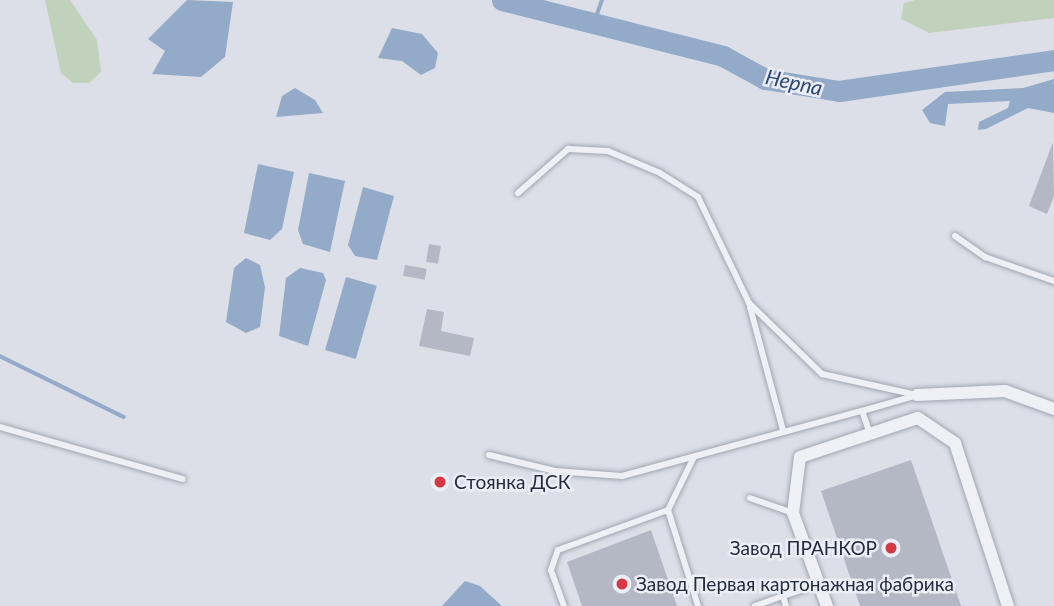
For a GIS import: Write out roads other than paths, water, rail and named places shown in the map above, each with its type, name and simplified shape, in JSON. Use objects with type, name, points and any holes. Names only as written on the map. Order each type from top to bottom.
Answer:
[{"type":"street","points":[[917,395],[1005,391],[1054,409]]},
{"type":"street","points":[[827,606],[793,513],[800,457],[918,418],[955,443],[1008,606]]},
{"type":"lane","points":[[518,193],[568,149],[608,151],[660,173],[698,197],[749,303],[783,430]]},
{"type":"lane","points":[[955,236],[985,257],[1054,281]]},
{"type":"lane","points":[[749,303],[822,374],[917,395]]},
{"type":"lane","points":[[489,455],[555,471],[622,476],[917,395]]},
{"type":"lane","points":[[862,411],[870,434]]},
{"type":"lane","points":[[0,427],[183,479]]},
{"type":"lane","points":[[564,606],[551,570],[558,550],[667,510],[694,457]]},
{"type":"lane","points":[[750,498],[793,513]]},
{"type":"lane","points":[[667,510],[698,606]]},
{"type":"lane","points":[[755,606],[819,584]]},
{"type":"lane","points":[[783,596],[786,606]]},
{"type":"water","points":[[187,0],[233,2],[225,57],[201,77],[152,74],[165,51],[148,39]]},
{"type":"water","points":[[392,28],[422,34],[438,53],[435,68],[421,75],[402,61],[378,58]]},
{"type":"water","points":[[1054,79],[1054,113],[1028,108],[986,129],[978,130],[979,122],[1008,108],[1010,101],[948,104],[945,126],[930,123],[922,110],[945,92],[1023,88]]},
{"type":"water","points":[[295,88],[315,100],[323,113],[276,117],[282,96]]},
{"type":"water","points":[[258,164],[294,172],[282,229],[270,240],[244,233]]},
{"type":"water","points":[[309,173],[345,181],[330,252],[303,244],[298,230]]},
{"type":"water","points":[[363,187],[394,196],[377,260],[355,256],[348,245]]},
{"type":"water","points":[[246,258],[260,265],[265,287],[260,327],[246,333],[226,322],[234,268]]},
{"type":"water","points":[[300,268],[323,273],[326,280],[308,346],[279,336],[286,278]]},
{"type":"water","points":[[346,277],[377,286],[356,359],[325,350]]},
{"type":"water","points":[[465,581],[480,586],[502,606],[442,606]]},
{"type":"waterway","name":"Нерпа","points":[[502,0],[723,56],[765,79],[839,91],[1054,60]]},
{"type":"waterway","points":[[593,26],[602,0]]},
{"type":"waterway","points":[[0,356],[124,417]]},
{"type":"place","name":"Стоянка ДСК","points":[[440,482]]},
{"type":"place","name":"Завод ПРАНКОР","points":[[891,548]]},
{"type":"place","name":"Завод Первая картонажная фабрика","points":[[622,584]]}]
